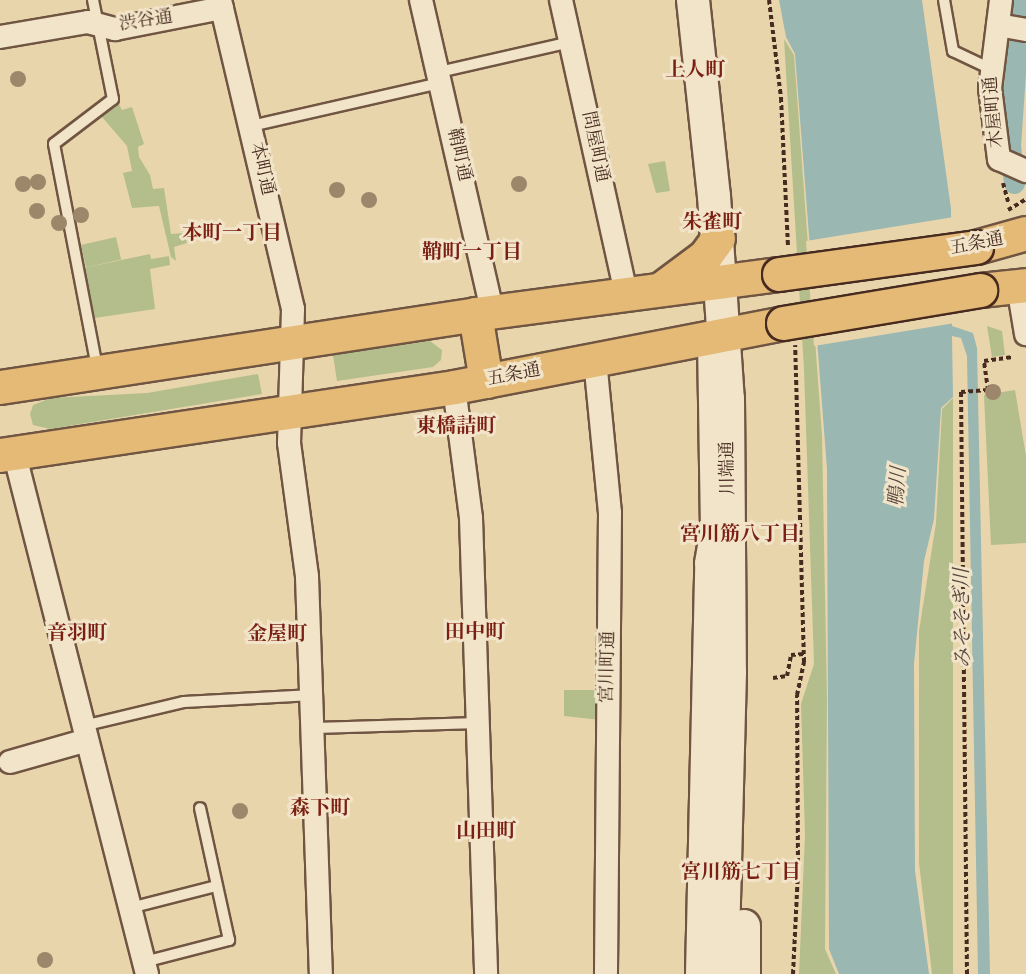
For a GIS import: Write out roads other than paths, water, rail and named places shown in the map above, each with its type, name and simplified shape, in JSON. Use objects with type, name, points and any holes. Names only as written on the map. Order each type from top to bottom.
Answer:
[{"type":"highway","name":"五条通","points":[[0,387],[484,313],[626,294],[728,284],[784,265],[976,247],[1026,233]]},
{"type":"highway","points":[[673,289],[705,256],[718,238]]},
{"type":"highway","points":[[728,284],[729,289],[737,297],[731,328]]},
{"type":"highway","name":"五条通","points":[[7,454],[454,387],[595,360],[731,328],[789,329],[980,290],[1022,285]]},
{"type":"highway","points":[[484,313],[486,381]]},
{"type":"street","name":"鞘町通","points":[[421,0],[441,77],[484,313]]},
{"type":"street","name":"問屋町通","points":[[561,0],[626,294]]},
{"type":"street","points":[[693,0],[718,238],[728,284]]},
{"type":"street","points":[[714,0],[728,284]]},
{"type":"street","name":"木屋町通","points":[[1002,0],[1014,28],[991,69],[1003,178],[1025,170]]},
{"type":"street","name":"渋谷通","points":[[0,37],[87,22],[115,28],[221,4]]},
{"type":"street","name":"本町通","points":[[221,4],[252,126],[292,309],[289,443],[307,578],[315,728],[321,974]]},
{"type":"street","points":[[1022,285],[1026,334]]},
{"type":"street","points":[[697,974],[706,563],[712,530],[731,328]]},
{"type":"street","name":"川端通","points":[[722,974],[730,672],[731,328]]},
{"type":"street","name":"川端通","points":[[731,328],[744,974]]},
{"type":"street","name":"宮川町通","points":[[595,360],[610,513],[606,974]]},
{"type":"street","points":[[454,387],[471,518],[486,974]]},
{"type":"street","points":[[7,454],[85,733],[145,968]]},
{"type":"street","points":[[5,764],[85,733]]},
{"type":"lane","points":[[93,0],[113,99],[54,144],[98,371]]},
{"type":"lane","points":[[944,0],[953,51],[991,69]]},
{"type":"lane","points":[[252,126],[571,42]]},
{"type":"lane","points":[[85,733],[184,702],[313,695]]},
{"type":"lane","points":[[315,728],[478,723]]},
{"type":"lane","points":[[145,968],[229,940],[200,808]]},
{"type":"lane","points":[[130,908],[216,886]]},
{"type":"water","name":"鴨川","points":[[779,0],[922,0],[951,209],[952,326],[973,333],[977,348],[990,974],[978,974],[967,356],[961,338],[952,336],[953,397],[941,408],[934,519],[924,561],[914,664],[915,871],[929,974],[839,974],[829,949],[827,469],[795,54],[786,37]]},
{"type":"waterway","points":[[1014,183],[1010,146],[1020,0]]},
{"type":"district","name":"上人町","points":[[695,71]]},
{"type":"district","name":"朱雀町","points":[[712,223]]},
{"type":"district","name":"本町一丁目","points":[[232,234]]},
{"type":"district","name":"鞘町一丁目","points":[[472,253]]},
{"type":"district","name":"東橋詰町","points":[[456,427]]},
{"type":"district","name":"宮川筋八丁目","points":[[740,535]]},
{"type":"district","name":"田中町","points":[[475,633]]},
{"type":"district","name":"音羽町","points":[[77,634]]},
{"type":"district","name":"金屋町","points":[[277,635]]},
{"type":"district","name":"森下町","points":[[320,809]]},
{"type":"district","name":"山田町","points":[[486,832]]},
{"type":"district","name":"宮川筋七丁目","points":[[741,873]]},
{"type":"water label","name":"みそそぎ川","points":[[964,618]]}]
